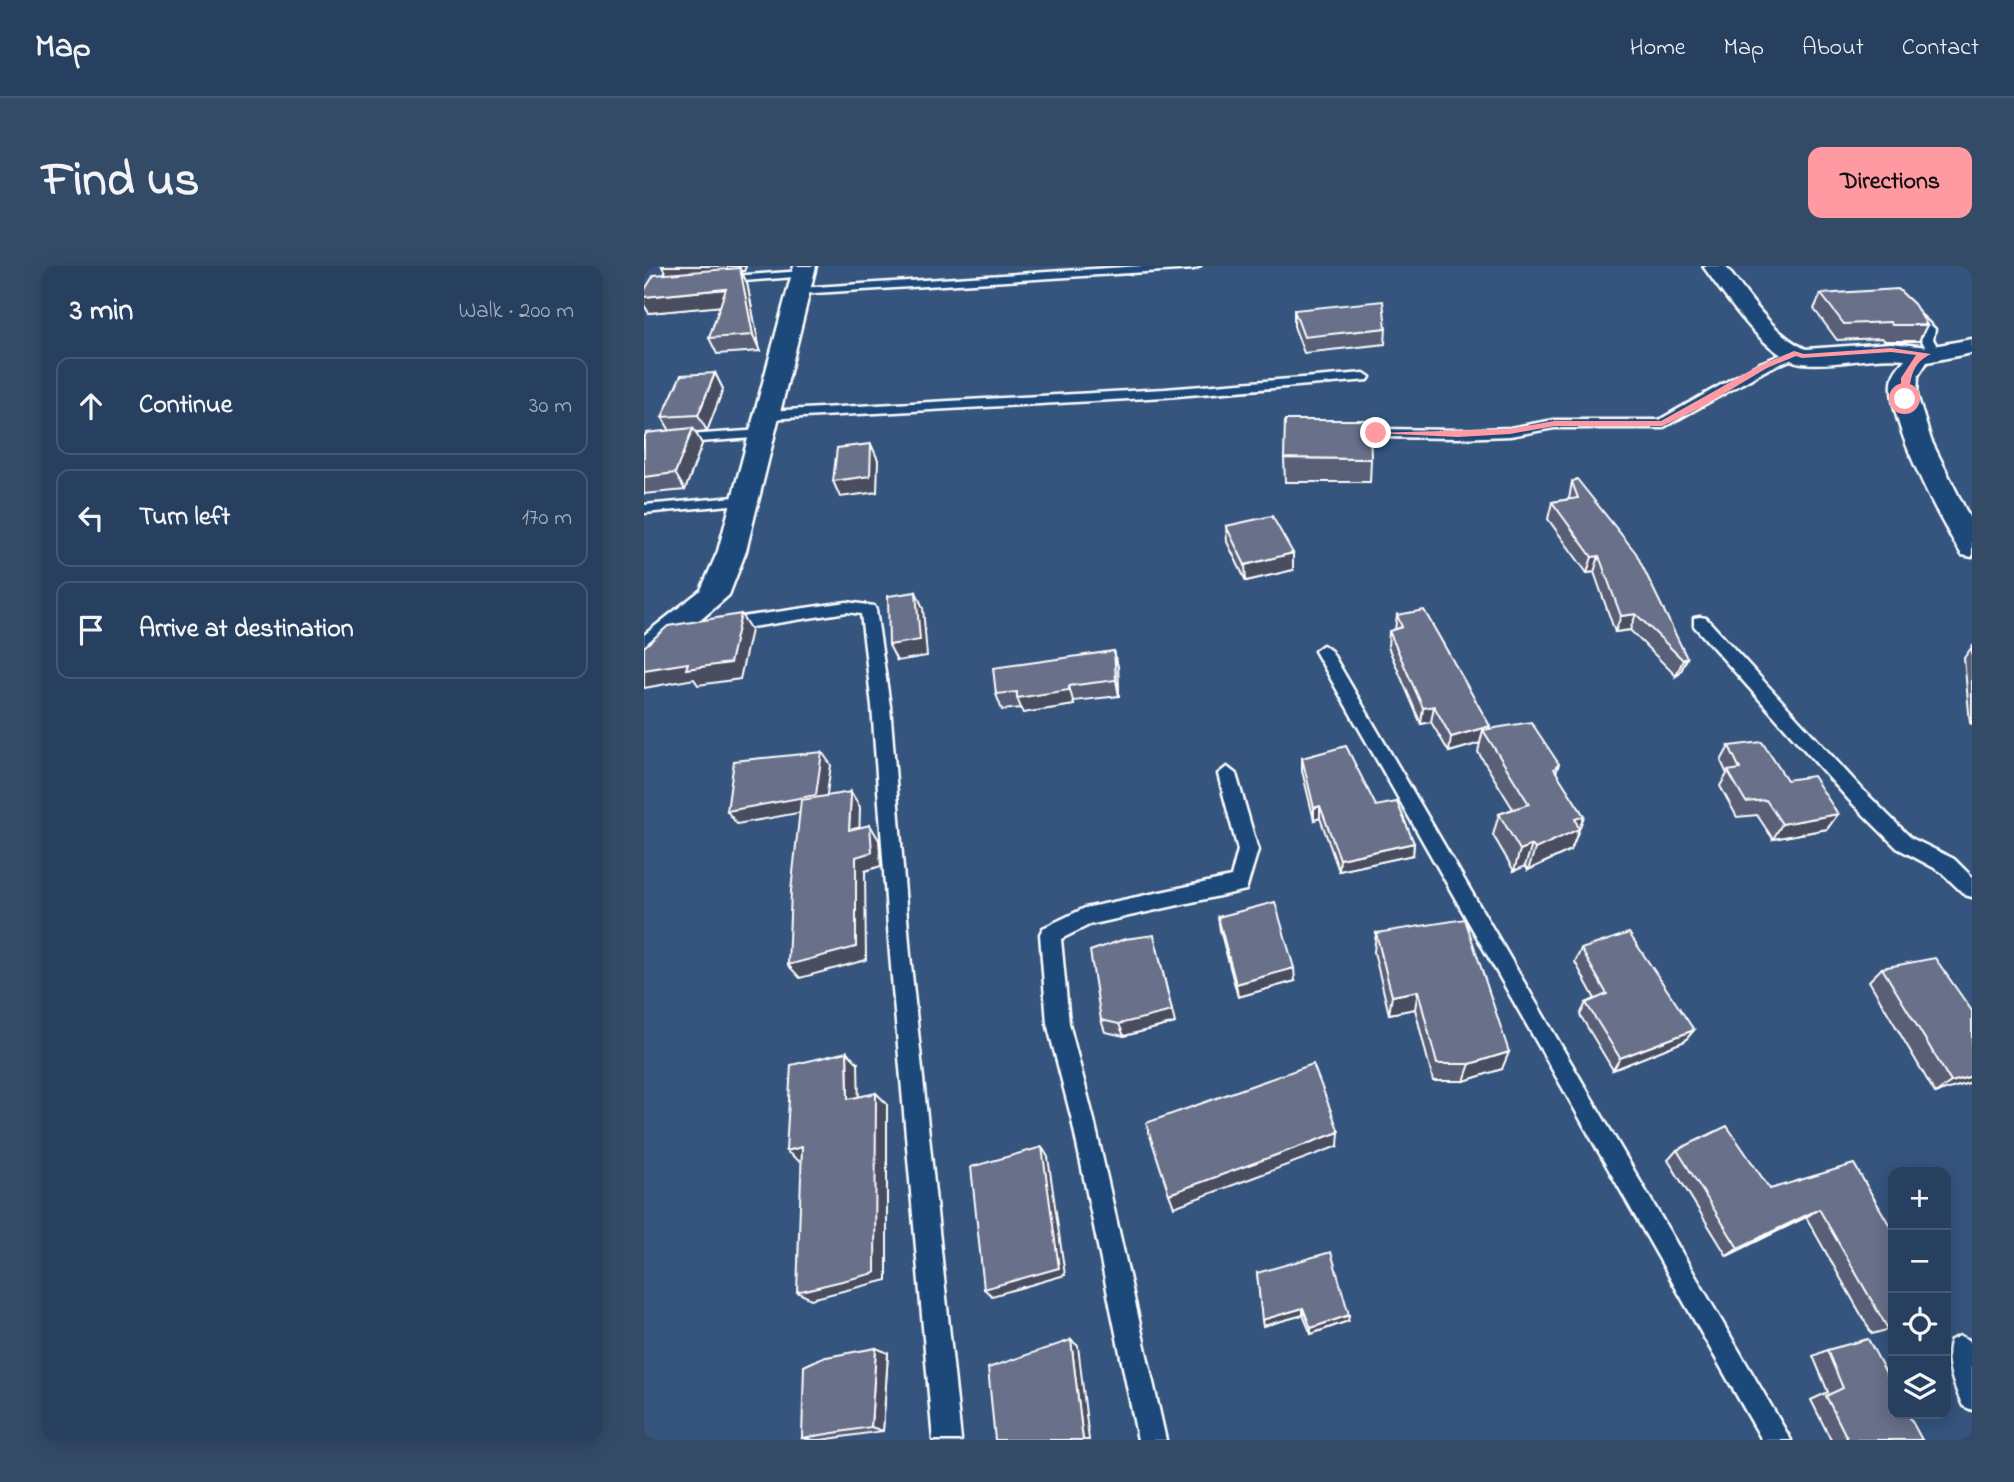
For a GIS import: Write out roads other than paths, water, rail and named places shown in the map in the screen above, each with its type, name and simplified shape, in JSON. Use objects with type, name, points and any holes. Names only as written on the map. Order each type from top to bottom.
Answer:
[{"type":"street","points":[[1714,266],[1763,327],[1787,349],[1802,356],[1891,350],[1931,353]]},
{"type":"street","points":[[654,644],[713,595],[732,551],[802,277]]},
{"type":"street","points":[[1972,346],[1919,356],[1905,378],[1905,399],[1931,469],[1963,514],[1972,548]]},
{"type":"lane","points":[[710,281],[1194,266]]},
{"type":"lane","points":[[1897,301],[1922,321],[1930,332],[1927,339],[1931,353]]},
{"type":"lane","points":[[1376,433],[1458,435],[1510,432],[1554,424],[1662,424],[1698,407],[1764,366],[1796,353]]},
{"type":"lane","points":[[644,442],[765,424],[1364,377]]},
{"type":"lane","points":[[644,509],[747,500]]},
{"type":"lane","points":[[654,644],[847,607],[868,610],[881,706],[901,968],[947,1440]]},
{"type":"lane","points":[[1700,622],[1856,795],[1904,843],[1947,865],[1972,889]]},
{"type":"lane","points":[[1323,651],[1777,1440]]},
{"type":"lane","points":[[1152,1440],[1083,1120],[1058,1023],[1050,934],[1085,917],[1239,884],[1248,850],[1227,774]]},
{"type":"lane","points":[[1960,1349],[1972,1396]]}]
